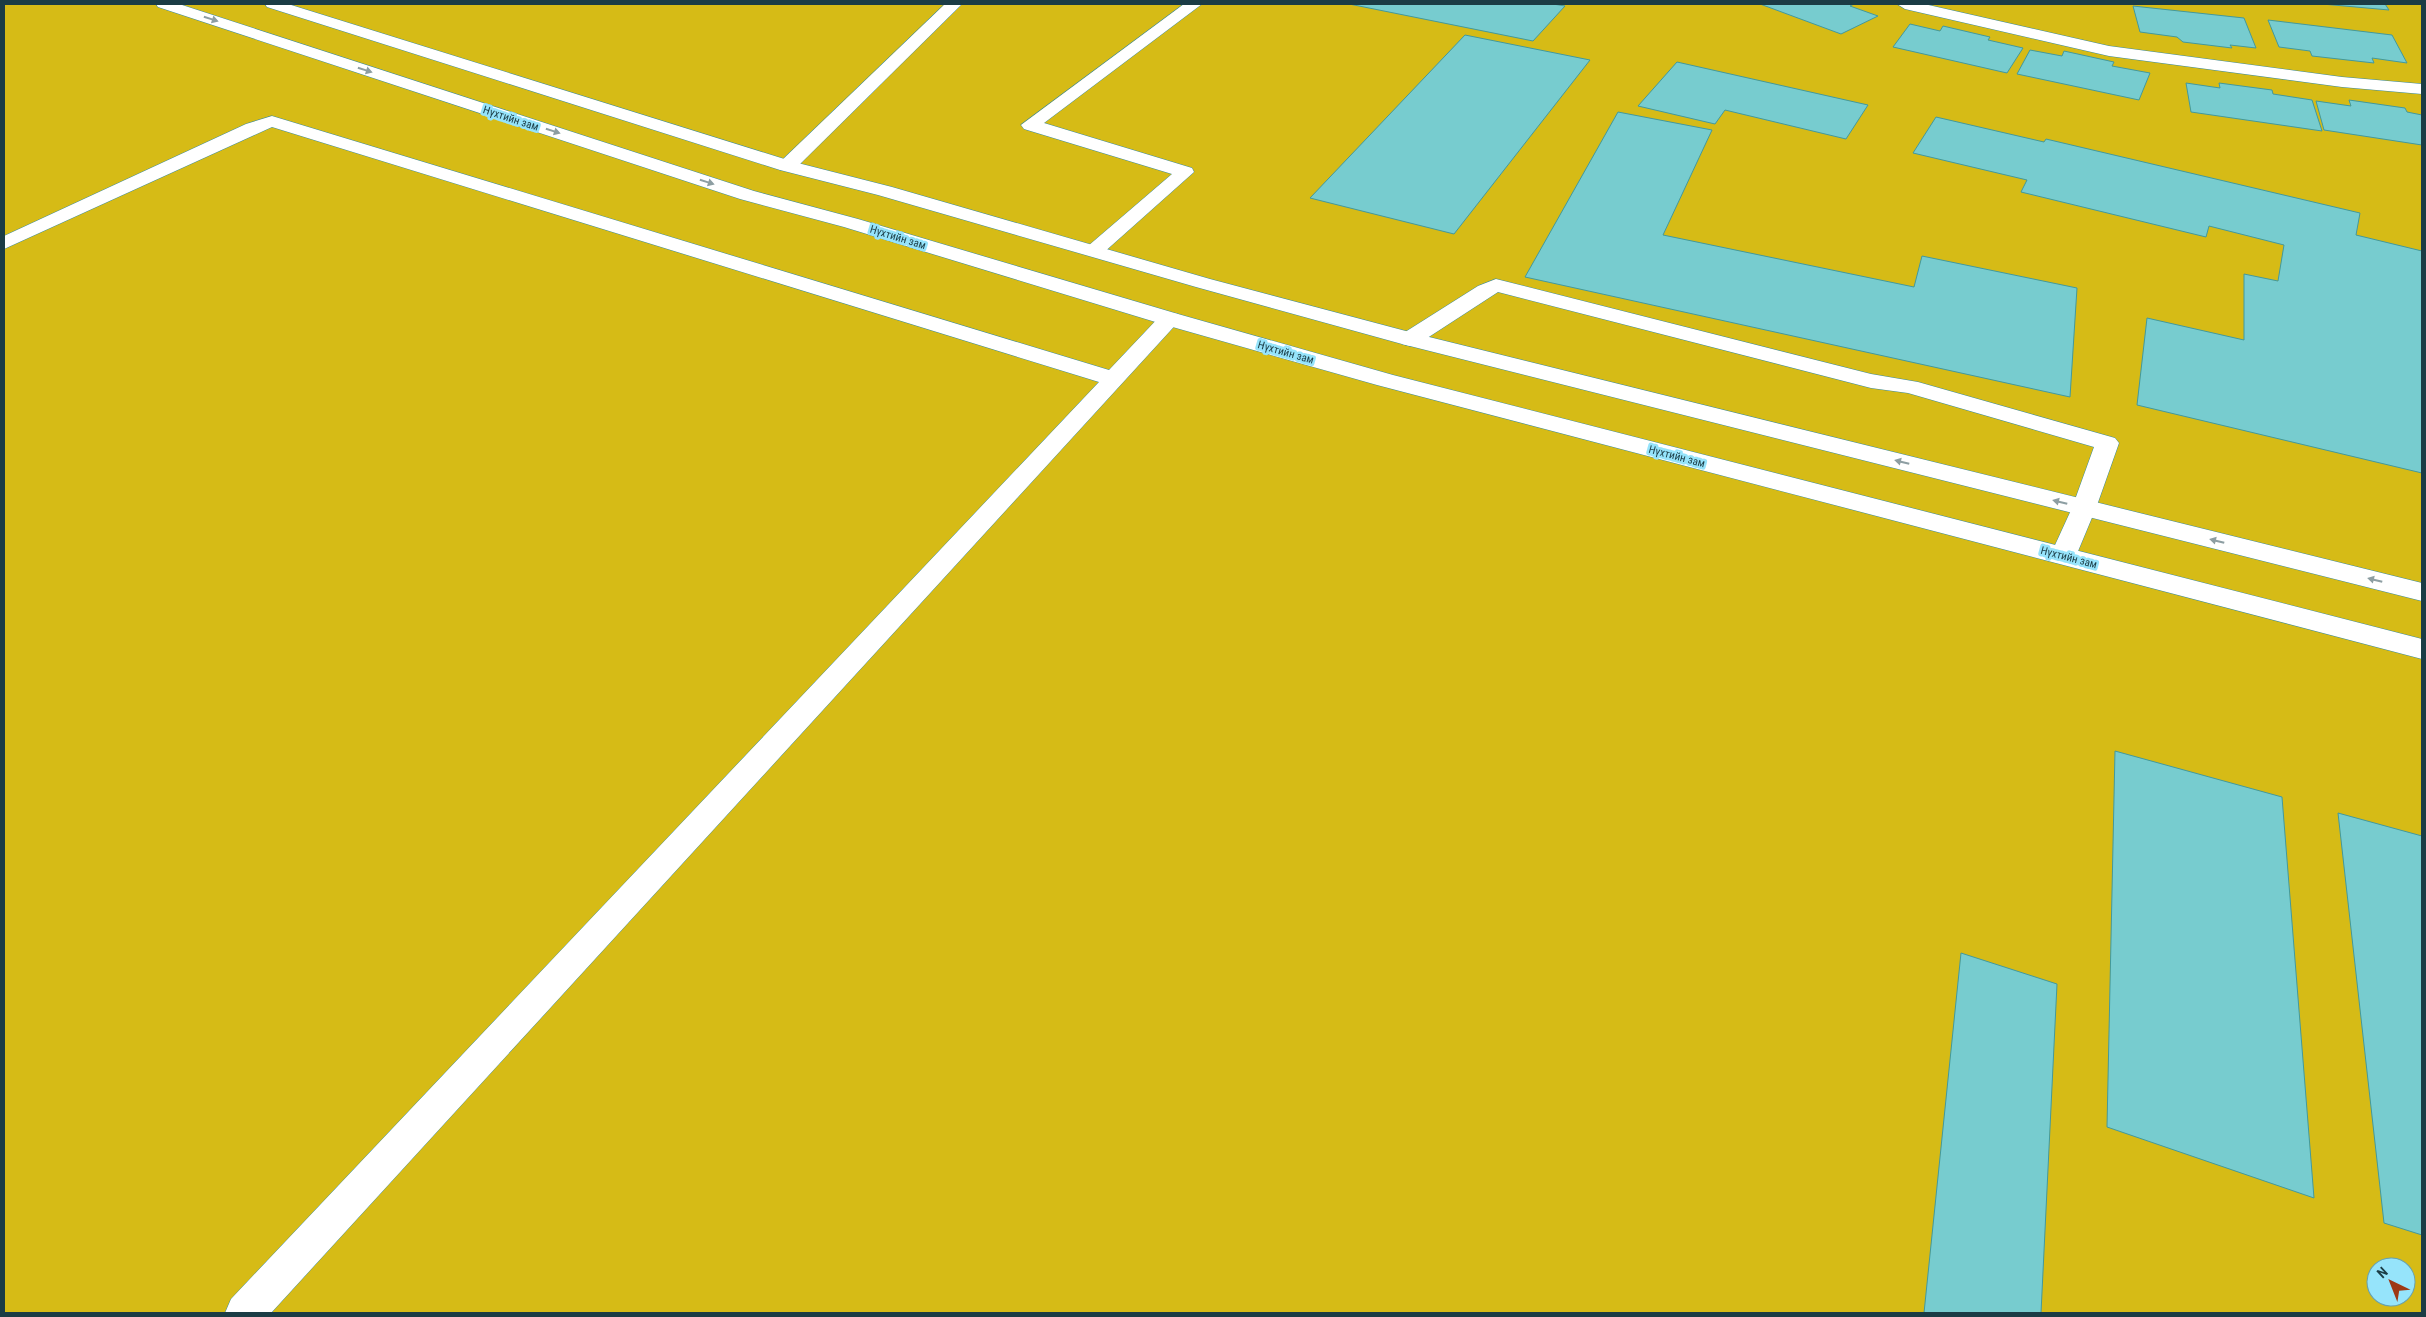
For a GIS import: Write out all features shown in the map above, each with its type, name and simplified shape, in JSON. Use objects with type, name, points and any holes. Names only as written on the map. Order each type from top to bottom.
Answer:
[{"type":"main road","name":"Нүхтийн зам","points":[[164,4],[747,196],[851,223],[1170,319],[1385,380],[2422,649]]},
{"type":"main road","points":[[273,4],[787,166],[885,191],[1410,339],[2422,592]]},
{"type":"main road","points":[[787,166],[954,4]]},
{"type":"main road","points":[[1095,250],[1185,172],[1030,125],[1194,4]]},
{"type":"main road","points":[[1905,4],[2109,51],[2342,82],[2422,89]]},
{"type":"main road","points":[[4,243],[252,128],[272,121],[1114,379]]},
{"type":"main road","points":[[1410,339],[1484,290],[1496,286],[1871,381],[1910,387],[2107,443],[2084,508],[2063,556]]},
{"type":"main road","points":[[245,1313],[1170,319]]},
{"type":"shaded area","points":[[4,4],[2422,4],[2422,1313],[4,1313]]},
{"type":"building","points":[[1349,4],[1553,4],[1565,6],[1533,41]]},
{"type":"building","points":[[1760,4],[1854,4],[1850,6],[1878,16],[1841,34]]},
{"type":"building","points":[[2322,4],[2385,4],[2389,10]]},
{"type":"building","points":[[2133,6],[2244,18],[2256,48],[2230,45],[2232,48],[2183,42],[2177,37],[2140,32]]},
{"type":"building","points":[[2268,20],[2392,35],[2407,63],[2372,58],[2374,63],[2312,56],[2310,51],[2279,47]]},
{"type":"building","points":[[1910,24],[1940,31],[1943,26],[1990,37],[1988,40],[2023,48],[2007,73],[1893,47]]},
{"type":"building","points":[[1465,35],[1590,60],[1454,234],[1310,198]]},
{"type":"building","points":[[2030,50],[2062,56],[2064,51],[2114,62],[2112,66],[2150,73],[2139,100],[2017,74]]},
{"type":"building","points":[[1677,62],[1868,105],[1846,139],[1725,110],[1715,124],[1638,106]]},
{"type":"building","points":[[2186,83],[2220,88],[2219,83],[2272,90],[2273,94],[2312,100],[2322,131],[2191,112]]},
{"type":"building","points":[[2349,100],[2405,108],[2407,112],[2422,115],[2422,145],[2324,130],[2316,101],[2351,106]]},
{"type":"building","points":[[1618,112],[1712,130],[1663,235],[1914,287],[1922,256],[2077,288],[2070,397],[1525,277]]},
{"type":"building","points":[[1936,117],[2044,142],[2046,139],[2360,213],[2356,235],[2422,251],[2422,473],[2137,405],[2147,318],[2244,340],[2244,274],[2278,281],[2284,245],[2209,226],[2206,237],[2021,192],[2027,180],[1913,153]]},
{"type":"building","points":[[2115,751],[2282,797],[2314,1198],[2107,1127]]},
{"type":"building","points":[[2338,813],[2422,836],[2422,1235],[2384,1223]]},
{"type":"building","points":[[1961,953],[2057,984],[2041,1313],[1924,1313]]}]
